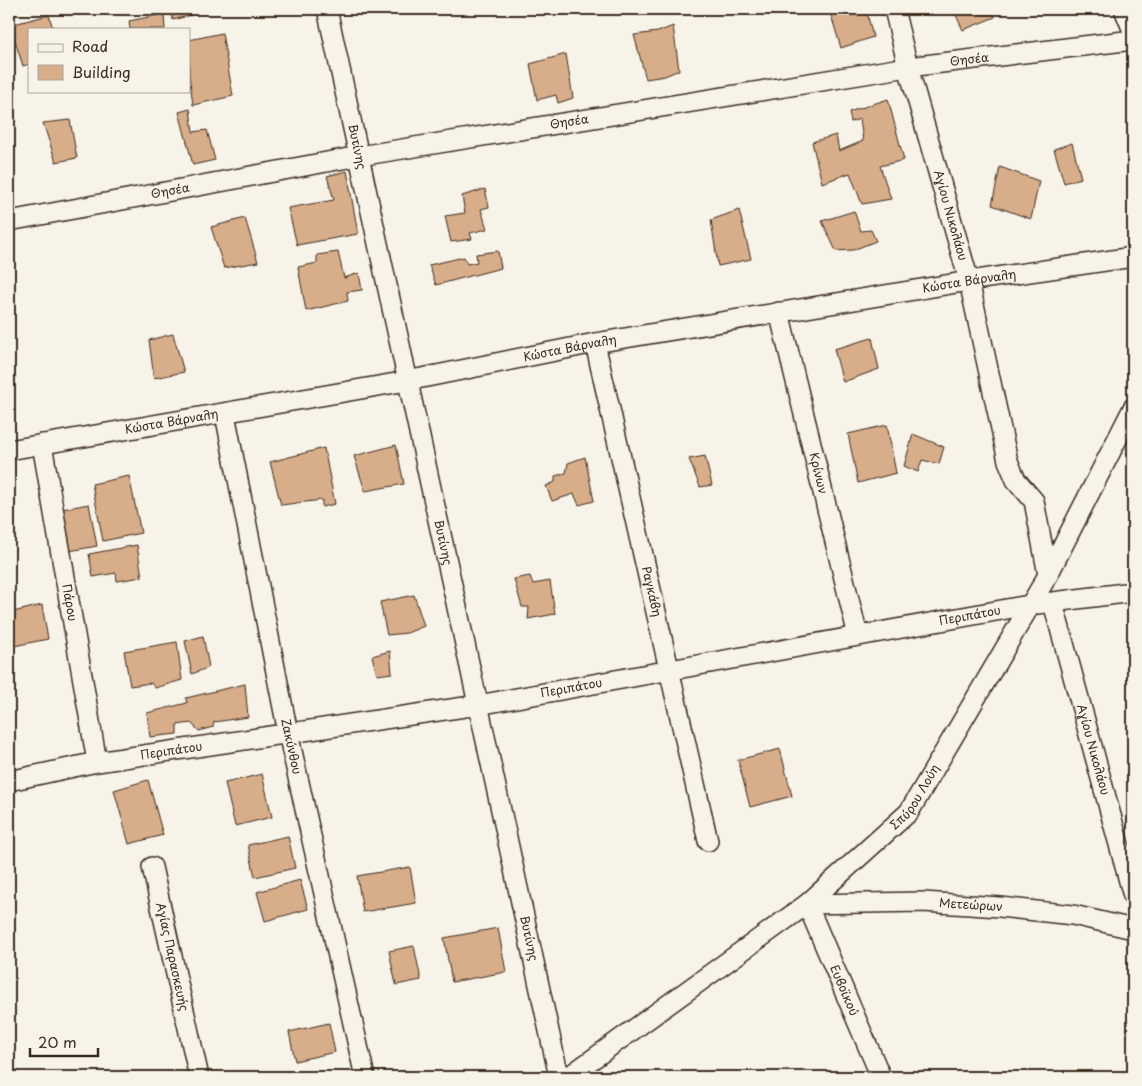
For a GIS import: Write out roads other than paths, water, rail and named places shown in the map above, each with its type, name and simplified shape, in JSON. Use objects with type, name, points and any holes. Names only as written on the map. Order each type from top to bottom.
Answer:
[{"type":"street","name":"Βυτίνης","points":[[326,9],[559,1077]]},
{"type":"street","name":"Αγίου Νικολάου","points":[[894,9],[908,67],[969,282],[1008,461],[1016,480],[1034,501],[1048,575]]},
{"type":"street","points":[[1124,9],[1133,31]]},
{"type":"street","name":"Θησέα","points":[[9,221],[358,156],[908,67],[1133,40]]},
{"type":"street","name":"Κώστα Βάρναλη","points":[[9,450],[408,381],[595,343],[779,312],[1133,257]]},
{"type":"street","name":"Κρίνων","points":[[779,312],[858,636]]},
{"type":"street","name":"Ραγκάβη","points":[[595,343],[708,841]]},
{"type":"street","name":"Σπύρου Λούη","points":[[568,1077],[807,904],[909,812],[1048,575],[1133,408]]},
{"type":"street","name":"Ζακύνθου","points":[[225,414],[288,733],[365,1077]]},
{"type":"street","name":"Πάρου","points":[[42,444],[97,762]]},
{"type":"street","name":"Περιπάτου","points":[[9,781],[97,762],[478,705],[1029,605],[1133,592]]},
{"type":"street","name":"Αγίου Νικολάου","points":[[1053,603],[1133,896]]},
{"type":"street","name":"Αγίας Παρασκευής","points":[[152,867],[200,1077]]},
{"type":"street","name":"Μετεώρων","points":[[807,904],[922,902],[1000,907],[1073,914],[1133,929]]},
{"type":"street","name":"Ευβοϊκού","points":[[807,904],[881,1077]]}]
